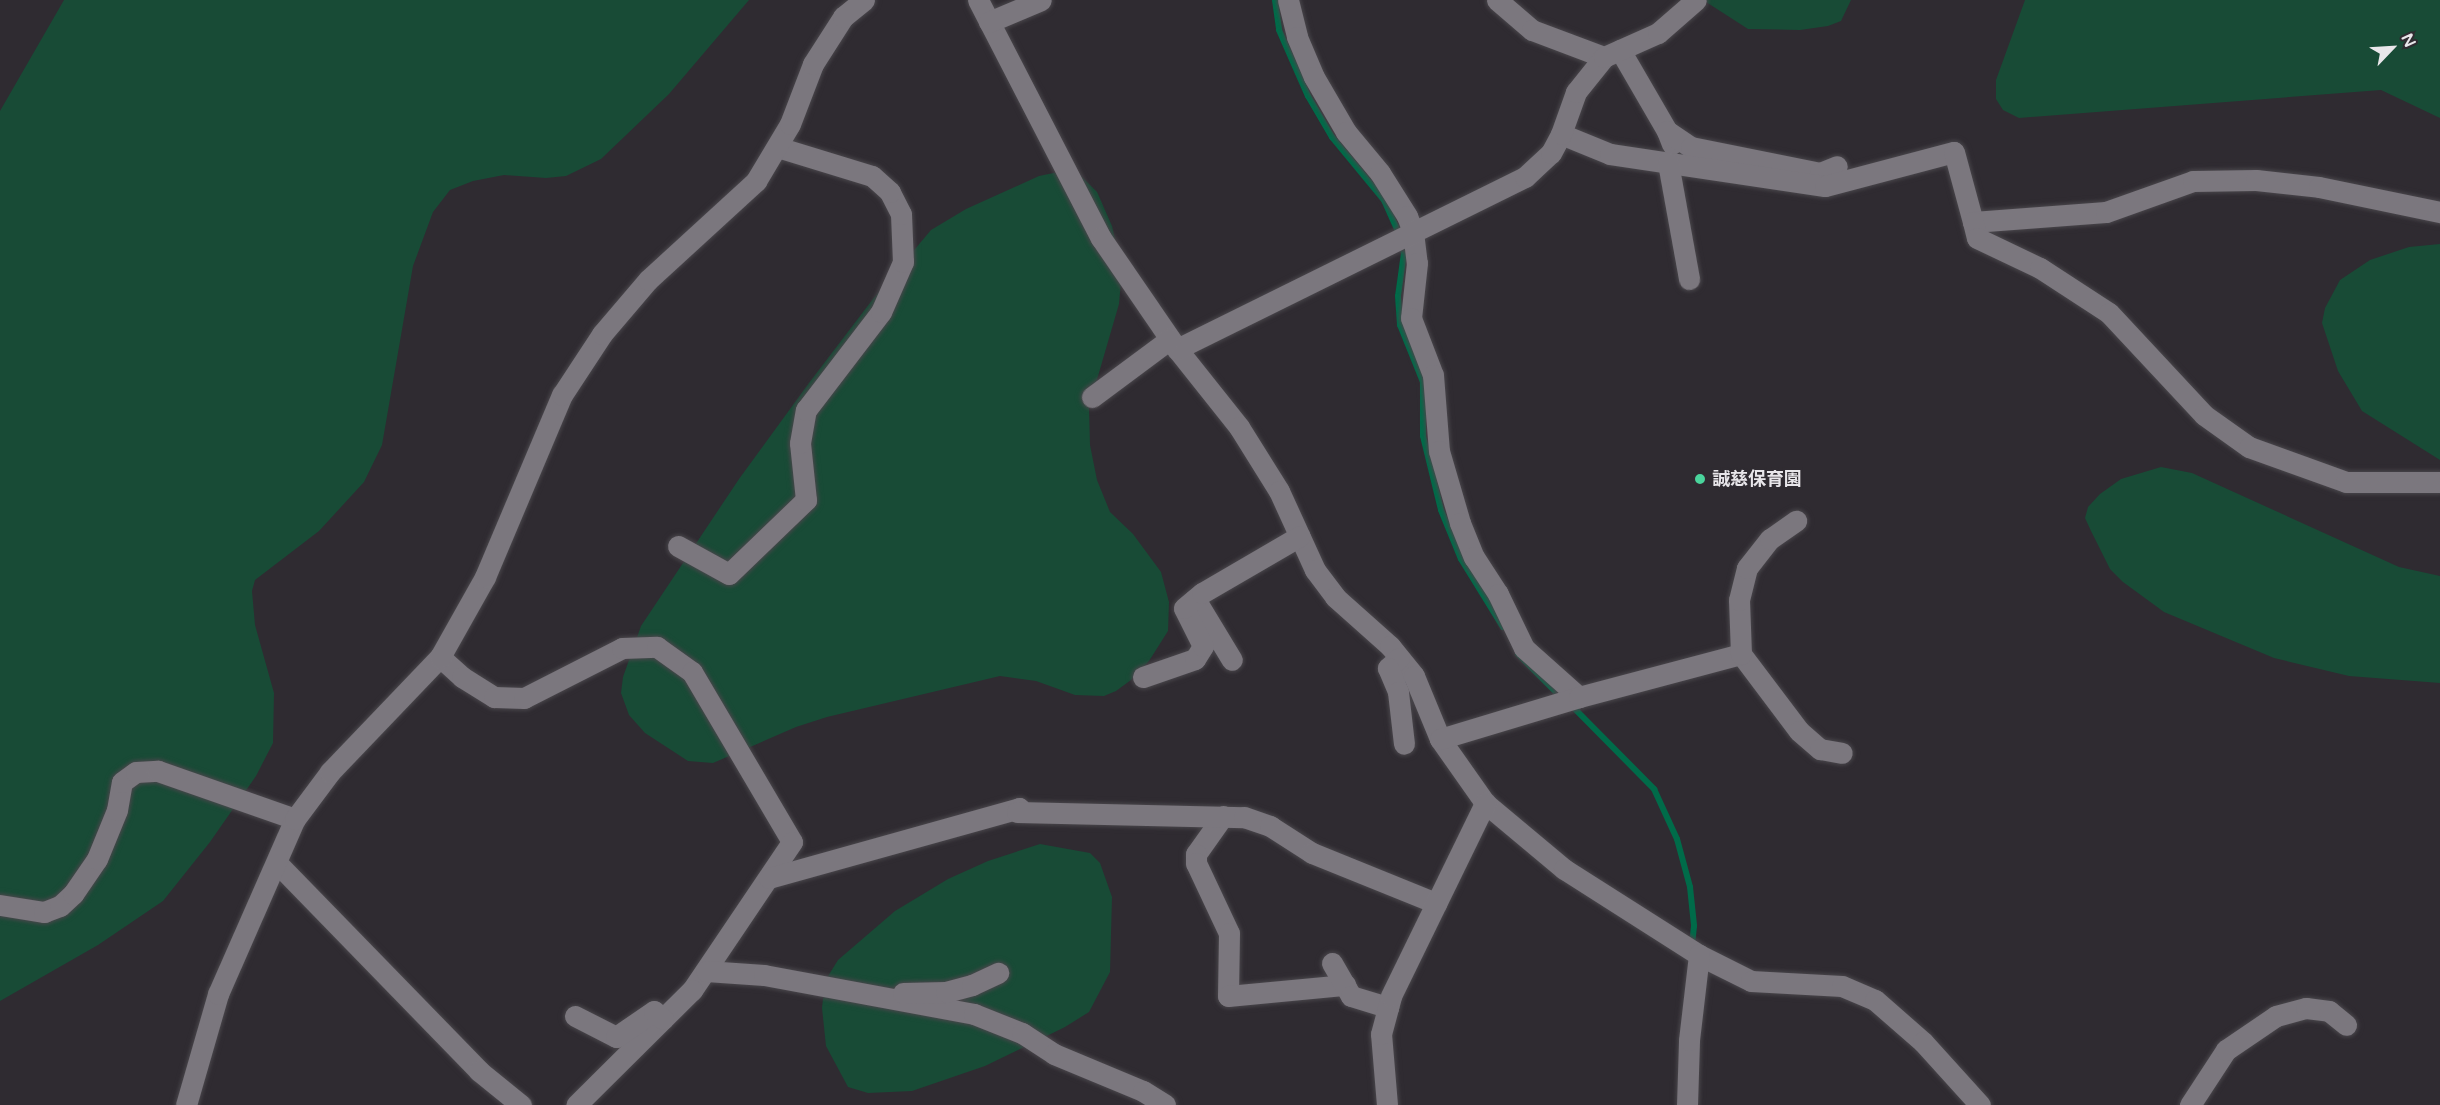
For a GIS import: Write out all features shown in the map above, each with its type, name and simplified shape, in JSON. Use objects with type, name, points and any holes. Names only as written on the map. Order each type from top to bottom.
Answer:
[{"type":"street","points":[[186,1105],[218,994],[295,819],[330,772],[440,657],[485,577],[562,395],[602,334],[648,280],[756,181],[790,124],[813,64],[843,17],[864,0]]},
{"type":"street","points":[[978,0],[1101,238],[1174,344],[1239,427],[1279,491],[1315,570],[1335,597],[1399,658],[1414,676],[1440,739],[1485,803],[1564,869],[1700,955],[1751,981],[1842,986],[1875,1000],[1923,1042],[1980,1105]]},
{"type":"street","points":[[989,22],[1041,0]]},
{"type":"street","points":[[1288,0],[1297,36],[1314,77],[1346,132],[1380,173],[1407,216],[1413,232],[1417,263],[1411,318],[1433,375],[1439,451],[1460,523],[1474,557],[1498,594],[1524,648],[1579,698]]},
{"type":"street","points":[[1497,0],[1532,30],[1612,54],[1667,131],[1691,147],[1820,172],[1837,166]]},
{"type":"street","points":[[1092,396],[1174,344],[1525,177],[1551,153],[1561,134],[1576,92],[1612,54],[1658,33],[1696,0]]},
{"type":"street","points":[[1667,131],[1689,279]]},
{"type":"street","points":[[1561,134],[1610,154],[1825,186],[1954,152],[1977,238],[2040,268],[2109,313],[2204,415],[2249,447],[2346,482],[2440,482]]},
{"type":"street","points":[[678,546],[729,574],[806,500],[800,444],[806,410],[881,312],[903,262],[901,214],[890,192],[872,177],[777,147]]},
{"type":"street","points":[[1973,222],[2106,212],[2193,181],[2256,180],[2319,187],[2440,212]]},
{"type":"street","points":[[1796,521],[1770,539],[1747,568],[1739,600],[1741,654],[1799,732],[1820,748],[1842,753]]},
{"type":"street","points":[[1143,677],[1195,659],[1203,646],[1184,608],[1299,536]]},
{"type":"street","points":[[1195,599],[1232,660]]},
{"type":"street","points":[[440,657],[462,676],[494,697],[524,698],[622,648],[657,647],[692,672],[792,842],[693,990],[576,1105]]},
{"type":"street","points":[[1440,739],[1557,704],[1741,654]]},
{"type":"street","points":[[1399,658],[1388,668],[1398,692],[1404,744]]},
{"type":"street","points":[[0,905],[44,912],[60,906],[73,894],[97,859],[117,810],[122,782],[136,772],[158,771],[295,819]]},
{"type":"street","points":[[1387,1105],[1381,1034],[1391,996],[1485,803]]},
{"type":"street","points":[[769,878],[1018,808],[1017,812],[1244,817],[1270,826],[1312,853],[1436,903]]},
{"type":"street","points":[[1223,816],[1196,854],[1196,863],[1229,933],[1228,996],[1345,985]]},
{"type":"street","points":[[277,863],[479,1071],[521,1105]]},
{"type":"street","points":[[1687,1105],[1689,1040],[1700,955]]},
{"type":"street","points":[[1332,963],[1351,996],[1388,1007]]},
{"type":"street","points":[[706,971],[764,975],[883,999],[974,1014],[1022,1033],[1054,1054],[1143,1091],[1165,1105]]},
{"type":"street","points":[[883,999],[906,992],[946,992],[972,985],[998,973]]},
{"type":"street","points":[[2190,1105],[2226,1050],[2276,1016],[2306,1008],[2329,1011],[2346,1025]]},
{"type":"street","points":[[575,1016],[616,1037],[654,1011],[663,1019]]},
{"type":"green space","points":[[64,0],[749,0],[669,94],[601,159],[566,176],[546,178],[504,175],[473,181],[450,190],[433,212],[413,266],[382,445],[364,482],[319,531],[255,580],[252,591],[255,625],[274,693],[273,743],[256,776],[210,842],[163,901],[98,945],[0,1001],[0,111]]},
{"type":"green space","points":[[1703,0],[1851,0],[1841,21],[1828,26],[1800,30],[1748,29]]},
{"type":"green space","points":[[2025,0],[2440,0],[2440,118],[2381,90],[2019,118],[2003,110],[1996,99],[1996,80]]},
{"type":"green space","points":[[1068,170],[1080,175],[1097,192],[1112,226],[1122,270],[1119,304],[1089,407],[1090,445],[1097,480],[1110,512],[1133,534],[1161,572],[1169,602],[1168,631],[1149,661],[1131,680],[1116,691],[1104,696],[1075,695],[1036,681],[1000,676],[827,717],[796,727],[713,763],[688,761],[645,733],[629,715],[621,693],[623,677],[641,626],[739,479],[809,383],[873,299],[931,230],[966,209],[1039,176]]},
{"type":"green space","points":[[2440,244],[2440,460],[2362,411],[2338,371],[2322,323],[2325,308],[2340,280],[2370,260],[2409,247]]},
{"type":"green space","points":[[2161,467],[2192,473],[2399,567],[2440,576],[2440,683],[2349,676],[2274,658],[2164,612],[2123,582],[2110,569],[2091,531],[2085,518],[2088,507],[2100,494],[2121,479]]},
{"type":"green space","points":[[1040,844],[1090,853],[1100,863],[1112,897],[1110,972],[1089,1012],[1065,1027],[985,1066],[912,1091],[868,1093],[848,1087],[826,1046],[822,1008],[825,981],[838,960],[895,911],[948,879],[988,861]]},
{"type":"waterway","points":[[1275,0],[1279,30],[1308,96],[1332,137],[1384,200],[1399,234]]},
{"type":"waterway","points":[[1401,244],[1404,253],[1398,296],[1400,325],[1423,382],[1423,436],[1441,510],[1461,559],[1503,627]]},
{"type":"waterway","points":[[1518,654],[1562,698]]},
{"type":"waterway","points":[[1570,704],[1654,789],[1677,839],[1690,887],[1694,926],[1692,946]]},
{"type":"place","name":"誠慈保育園","points":[[1700,479]]}]
